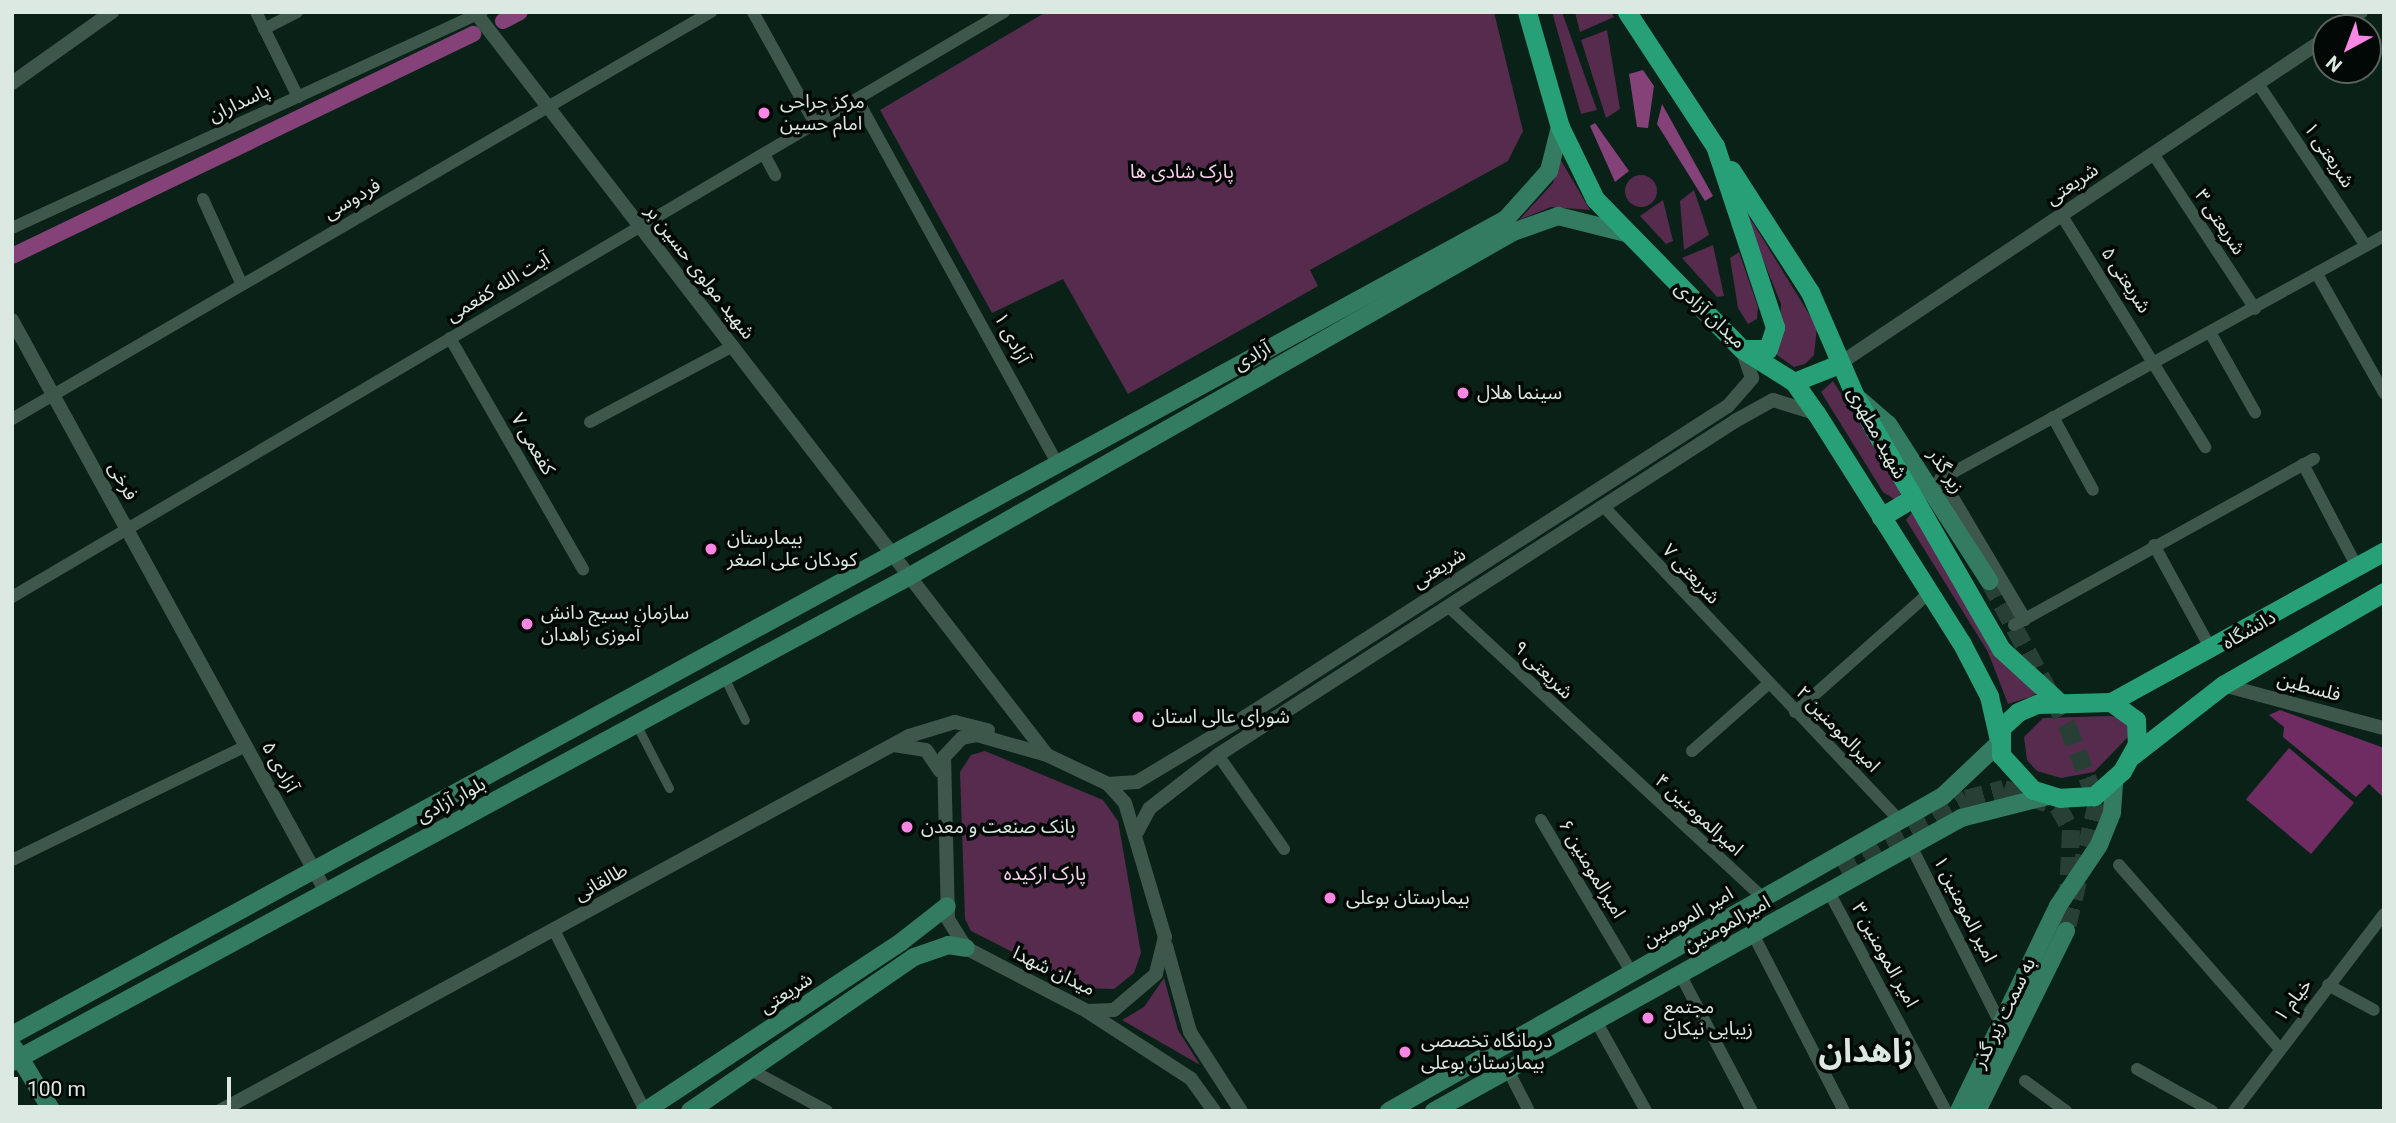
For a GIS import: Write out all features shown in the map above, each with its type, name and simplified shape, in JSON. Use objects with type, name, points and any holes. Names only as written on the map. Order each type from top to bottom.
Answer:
[{"type":"main road","name":"میدان آزادی","points":[[1527,12],[1560,127],[1589,190],[1626,233],[1742,349],[1768,349],[1774,327],[1715,146],[1627,12]]},
{"type":"main road","name":"آزادی","points":[[894,555],[1506,219],[1549,171],[1560,127]]},
{"type":"main road","name":"شهید مطهری","points":[[1715,146],[1810,292],[1855,396],[2001,649],[2060,704]]},
{"type":"main road","name":"آزادی","points":[[910,576],[1513,232],[1558,216],[1626,233]]},
{"type":"main road","name":"شهید مطهری","points":[[1742,349],[1794,382],[1816,413],[1979,674],[1998,740]]},
{"type":"main road","points":[[1794,382],[1839,364]]},
{"type":"main road","name":"زیر گذر","points":[[1855,396],[1888,424],[1989,581]]},
{"type":"main road","points":[[1881,517],[1913,498]]},
{"type":"main road","name":"دانشگاه","points":[[2111,702],[2212,651],[2384,551]]},
{"type":"main road","name":"بلوار آزادی","points":[[12,1035],[894,555]]},
{"type":"main road","name":"بلوار آزادی","points":[[15,1055],[326,892],[636,724],[722,674],[910,576]]},
{"type":"main road","name":"دانشگاه","points":[[2130,758],[2172,718],[2223,685],[2384,592]]},
{"type":"main road","points":[[2111,702],[2139,727],[2130,758],[2114,781],[2094,796],[2048,796],[2015,777],[1998,740],[2018,712],[2060,704],[2111,702]]},
{"type":"main road","name":"امیر المومنین","points":[[1389,1111],[1900,821],[1961,783],[1998,740]]},
{"type":"main road","points":[[1959,1111],[2002,1027],[2058,906],[2099,845],[2112,812],[2114,781]]},
{"type":"main road","name":"امیرالمومنین","points":[[1434,1111],[1980,810],[2048,796]]},
{"type":"main road","points":[[1650,962],[1682,953],[1839,868]]},
{"type":"main road","name":"شریعتی","points":[[645,1111],[901,943],[947,906]]},
{"type":"main road","name":"به سمت زیر گذر","points":[[1976,1111],[2066,931]]},
{"type":"main road","points":[[901,943],[914,957]]},
{"type":"main road","points":[[690,1111],[914,957],[948,945],[966,948]]},
{"type":"main road","points":[[15,1055],[52,1111]]},
{"type":"street","points":[[12,83],[112,12]]},
{"type":"street","points":[[256,12],[298,97]]},
{"type":"street","points":[[264,29],[297,12]]},
{"type":"street","name":"فردوسی","points":[[12,419],[710,12]]},
{"type":"street","points":[[753,12],[815,124]]},
{"type":"street","name":"آیت الله کفعمی","points":[[12,597],[1004,12]]},
{"type":"street","name":"شهید مولوی حسین بر","points":[[478,13],[547,108],[910,576]]},
{"type":"street","name":"پاسداران","points":[[12,228],[478,13]]},
{"type":"street","name":"شریعتی","points":[[1839,364],[2312,48]]},
{"type":"street","name":"شریعتی ۱","points":[[2259,85],[2366,246]]},
{"type":"street","name":"آزادی ۱","points":[[857,99],[932,228],[1058,465]]},
{"type":"street","points":[[764,154],[775,175]]},
{"type":"street","name":"شریعتی ۳","points":[[2154,155],[2255,309]]},
{"type":"street","points":[[203,199],[242,285]]},
{"type":"street","name":"شریعتی ۵","points":[[2062,216],[2157,365],[2205,447]]},
{"type":"street","points":[[2357,567],[2308,462],[2019,622],[1941,479],[2053,417],[2157,365],[2384,236]]},
{"type":"street","points":[[2317,274],[2384,393]]},
{"type":"street","name":"فرخی","points":[[12,320],[200,661]]},
{"type":"street","points":[[2211,334],[2255,412]]},
{"type":"street","name":"کفعمی ۷","points":[[450,338],[583,569]]},
{"type":"street","points":[[590,422],[733,346]]},
{"type":"street","name":"شریعتی","points":[[1108,784],[1137,782],[1153,773],[1595,494],[1740,397],[1752,378],[1742,349]]},
{"type":"street","points":[[1137,832],[1150,808],[1218,755],[1773,400],[1816,413]]},
{"type":"street","points":[[2053,417],[2093,490]]},
{"type":"street","points":[[1595,494],[1605,508]]},
{"type":"street","name":"شریعتی ۷","points":[[1605,508],[1749,664]]},
{"type":"street","points":[[2154,545],[2212,651]]},
{"type":"street","points":[[910,576],[1047,755]]},
{"type":"street","points":[[1795,712],[1930,593]]},
{"type":"street","name":"شریعتی ۹","points":[[1448,607],[1610,760]]},
{"type":"street","name":"آزادی ۵","points":[[200,661],[326,892]]},
{"type":"street","name":"امیرالمومنین ۲","points":[[1749,664],[1900,821]]},
{"type":"street","points":[[722,674],[745,719]]},
{"type":"street","points":[[1692,751],[1768,684]]},
{"type":"street","name":"فلسطین","points":[[2223,685],[2384,727]]},
{"type":"street","name":"طالقانی","points":[[222,1110],[894,745],[956,722],[1006,739]]},
{"type":"street","points":[[636,724],[669,788]]},
{"type":"street","points":[[940,771],[962,738],[1006,739],[1108,784],[1137,832],[1190,1032],[1241,1111]]},
{"type":"street","points":[[894,745],[926,750],[940,771],[947,906],[951,929],[966,948]]},
{"type":"street","points":[[12,860],[246,746]]},
{"type":"street","points":[[1218,755],[1284,849]]},
{"type":"street","name":"امیرالمومنین ۴","points":[[1610,760],[1763,898]]},
{"type":"street","name":"امیرالمومنین ۶","points":[[1541,820],[1632,973]]},
{"type":"street","name":"امیر المومنین ۱","points":[[1912,846],[2002,1027]]},
{"type":"street","points":[[2119,865],[2279,1048]]},
{"type":"street","name":"امیر المومنین ۳","points":[[1829,892],[1946,1111]]},
{"type":"street","name":"خیام ۱","points":[[2234,1111],[2279,1048],[2384,914]]},
{"type":"street","points":[[554,930],[645,1111]]},
{"type":"street","points":[[1753,934],[1844,1111]]},
{"type":"street","name":"میدان شهدا","points":[[966,948],[1087,1011],[1114,1010],[1146,989],[1165,937]]},
{"type":"street","points":[[1680,974],[1752,1111]]},
{"type":"street","points":[[2328,985],[2374,1010]]},
{"type":"street","points":[[1087,1011],[1191,1079],[1214,1111]]},
{"type":"street","points":[[1596,1021],[1646,1111]]},
{"type":"street","points":[[2137,1069],[2212,1111]]},
{"type":"street","points":[[751,1070],[827,1111]]},
{"type":"street","points":[[1508,1070],[1529,1111]]},
{"type":"street","points":[[2025,1081],[2066,1111]]},
{"type":"green space","name":"پارک شادی ها","points":[[1046,12],[1494,12],[1523,131],[1508,161],[1310,270],[1318,286],[1128,394],[1063,279],[992,313],[880,110]]},
{"type":"green space","points":[[1552,12],[1562,12],[1597,110],[1581,114]]},
{"type":"green space","points":[[1575,12],[1611,12],[1614,17],[1580,32]]},
{"type":"green space","points":[[1607,30],[1620,109],[1606,118],[1581,40]]},
{"type":"green space","points":[[1559,157],[1590,210],[1551,207],[1519,220],[1553,183]]},
{"type":"green space","points":[[1641,175],[1652,180],[1657,191],[1652,202],[1641,207],[1630,202],[1625,191],[1630,180]]},
{"type":"green space","points":[[1694,190],[1709,235],[1684,250],[1680,201]]},
{"type":"green space","points":[[1663,200],[1673,241],[1666,244],[1640,216]]},
{"type":"green space","points":[[1739,200],[1817,327],[1814,355],[1805,364],[1794,367],[1777,355],[1781,304]]},
{"type":"green space","points":[[1713,245],[1724,296],[1717,297],[1682,258]]},
{"type":"green space","points":[[1739,252],[1758,307],[1757,319],[1748,324],[1738,308],[1730,258]]},
{"type":"green space","points":[[1833,381],[1902,490],[1897,501],[1883,492],[1821,392]]},
{"type":"green space","points":[[1913,511],[2037,693],[2008,704],[1988,652],[1906,520]]},
{"type":"green space","points":[[2043,718],[2126,718],[2129,736],[2094,772],[2061,778],[2037,771],[2027,760],[2024,737]]},
{"type":"green space","name":"پارک ارکیده","points":[[985,751],[1103,800],[1118,821],[1141,953],[1134,973],[1114,989],[1084,988],[971,931],[965,919],[960,772],[971,755]]},
{"type":"green space","points":[[1164,978],[1178,1030],[1200,1065],[1122,1020],[1144,1007]]},
{"type":"shaded area","points":[[1643,70],[1654,86],[1648,128],[1637,127],[1629,74]]},
{"type":"shaded area","points":[[1662,104],[1713,196],[1705,201],[1657,124]]},
{"type":"shaded area","points":[[1595,123],[1629,171],[1615,182],[1590,126]]},
{"type":"shaded area","points":[[2280,710],[2384,748],[2384,798],[2369,784],[2356,797],[2283,737],[2284,727],[2269,715]]},
{"type":"shaded area","points":[[2289,748],[2354,803],[2311,854],[2246,799]]},
{"type":"waterway","points":[[503,21],[520,12]]},
{"type":"waterway","points":[[12,256],[473,34]]},
{"type":"tunnel","points":[[1989,581],[2068,727],[2097,803],[2066,931]]},
{"type":"tunnel","points":[[1839,868],[1966,799],[2004,789],[2058,807],[2071,830],[2068,896]]},
{"type":"place","name":"مرکز جراحی امام حسین","points":[[764,113]]},
{"type":"place","name":"سینما هلال","points":[[1463,393]]},
{"type":"place","name":"بیمارستان کودکان علی اصغر","points":[[711,549]]},
{"type":"place","name":"سازمان بسیج دانش آموزی زاهدان","points":[[527,624]]},
{"type":"place","name":"شورای عالی استان","points":[[1138,717]]},
{"type":"place","name":"بانک صنعت و معدن","points":[[907,827]]},
{"type":"place","name":"بیمارستان بوعلی","points":[[1330,898]]},
{"type":"place","name":"مجتمع زیبایی نیکان","points":[[1648,1018]]},
{"type":"place","name":"درمانگاه تخصصی بیمارستان بوعلی","points":[[1405,1052]]},
{"type":"district","name":"زاهدان","points":[[1866,1051]]}]
